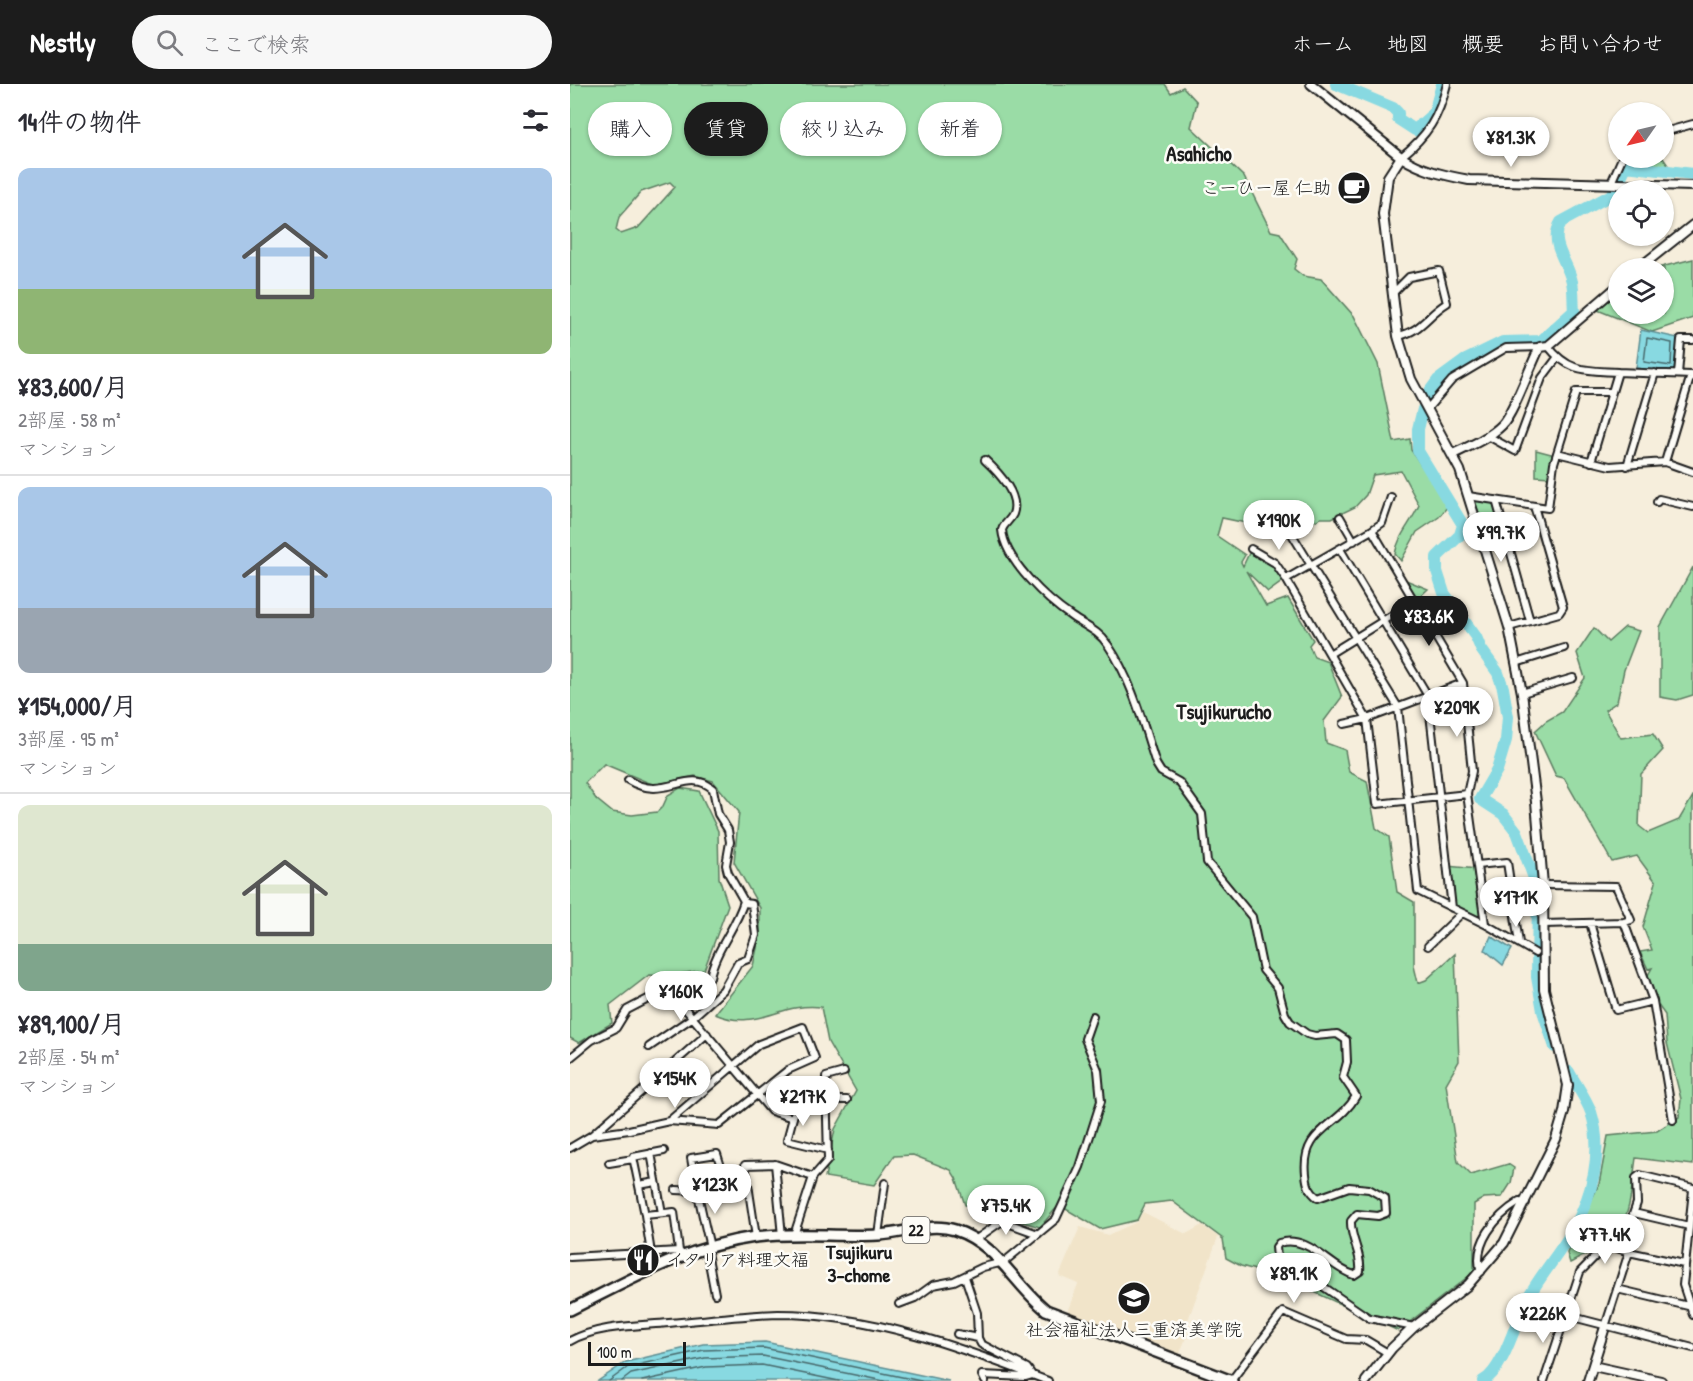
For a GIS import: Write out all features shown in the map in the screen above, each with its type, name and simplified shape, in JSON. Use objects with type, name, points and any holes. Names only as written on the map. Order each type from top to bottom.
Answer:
[{"type":"main road","name":"22","points":[[570,1310],[681,1253],[756,1237],[878,1235],[937,1226],[956,1230],[975,1240],[1004,1262],[1031,1297],[1046,1310],[1231,1381]]},
{"type":"street","points":[[1311,84],[1401,157],[1424,171],[1468,180],[1608,183]]},
{"type":"street","points":[[1366,1381],[1388,1353],[1414,1327],[1447,1303],[1481,1273],[1504,1243],[1556,1139],[1567,1092],[1566,1072],[1546,1003],[1538,955],[1543,924],[1543,885],[1532,762],[1509,627],[1453,454],[1408,370],[1398,336],[1392,295],[1383,207],[1388,177],[1401,157],[1428,130],[1439,115],[1447,84]]},
{"type":"street","points":[[1674,129],[1693,124]]},
{"type":"street","points":[[1674,185],[1693,186]]},
{"type":"street","points":[[1652,258],[1693,225]]},
{"type":"street","points":[[1392,295],[1408,277],[1439,271],[1446,296],[1447,303],[1434,310],[1421,327],[1398,336]]},
{"type":"street","points":[[1453,454],[1488,436],[1503,424],[1511,413],[1544,347],[1608,294]]},
{"type":"street","points":[[1678,374],[1681,340],[1693,340]]},
{"type":"street","points":[[1428,408],[1452,380],[1506,348],[1544,347],[1575,370],[1692,375],[1665,462]]},
{"type":"street","points":[[1488,436],[1515,451],[1542,378],[1557,358]]},
{"type":"street","points":[[1591,462],[1618,372]]},
{"type":"street","points":[[1627,466],[1655,373]]},
{"type":"street","points":[[1468,496],[1548,508],[1557,453],[1576,392],[1612,392]]},
{"type":"street","points":[[1557,453],[1591,462],[1627,466],[1665,462],[1693,472]]},
{"type":"street","points":[[985,460],[1010,491],[1015,506],[1011,518],[1004,525],[1003,537],[1023,573],[1071,616],[1091,627],[1107,643],[1131,688],[1156,764],[1161,771],[1179,782],[1202,814],[1207,862],[1252,917],[1258,936],[1263,970],[1278,988],[1285,1014],[1296,1028],[1307,1034],[1316,1036],[1337,1034],[1346,1040],[1347,1062],[1343,1077],[1356,1096],[1350,1107],[1324,1127],[1309,1145],[1305,1157],[1307,1186],[1318,1198],[1342,1188],[1369,1189],[1385,1198],[1386,1213],[1378,1216],[1357,1214],[1351,1221],[1351,1231],[1361,1260],[1360,1271],[1354,1275],[1345,1273],[1322,1254],[1291,1242],[1279,1243],[1275,1252],[1277,1258],[1302,1277],[1318,1282],[1369,1318],[1414,1327]]},
{"type":"street","points":[[1286,579],[1382,523],[1391,497]]},
{"type":"street","points":[[1657,502],[1659,499],[1693,507]]},
{"type":"street","points":[[1496,500],[1530,621]]},
{"type":"street","points":[[1509,627],[1559,613],[1563,607],[1534,506]]},
{"type":"street","points":[[1340,517],[1354,541]]},
{"type":"street","points":[[1371,530],[1462,683],[1472,771],[1467,794],[1485,924]]},
{"type":"street","points":[[1293,536],[1398,707],[1418,891],[1485,924],[1538,955]]},
{"type":"street","points":[[1251,549],[1275,563],[1286,579],[1331,653],[1367,719],[1377,804],[1467,794]]},
{"type":"street","points":[[1340,549],[1428,696],[1452,908]]},
{"type":"street","points":[[1331,653],[1415,601]]},
{"type":"street","points":[[1516,663],[1564,648]]},
{"type":"street","points":[[1522,693],[1573,678]]},
{"type":"street","points":[[1344,724],[1367,719],[1462,683]]},
{"type":"street","points":[[628,780],[641,788],[659,789],[687,780],[699,780],[713,789],[718,813],[728,830],[730,842],[728,873],[744,903]]},
{"type":"street","points":[[1477,865],[1506,862],[1519,943]]},
{"type":"street","points":[[1543,885],[1616,886],[1631,921],[1543,924]]},
{"type":"street","points":[[570,1058],[592,1040],[616,1028],[627,1010],[673,986],[710,977],[712,964],[730,935],[744,903]]},
{"type":"street","points":[[649,1047],[693,1017],[723,990],[735,967],[748,959],[756,935],[752,904],[744,903]]},
{"type":"street","points":[[1428,946],[1462,913]]},
{"type":"street","points":[[1624,922],[1653,1001],[1673,1120]]},
{"type":"street","points":[[1590,923],[1616,1010],[1653,1001]]},
{"type":"street","points":[[667,991],[672,993],[693,1017],[771,1111],[793,1118]]},
{"type":"street","points":[[899,1304],[915,1298],[933,1285],[965,1277],[983,1268],[1004,1262],[1056,1219],[1065,1205],[1101,1101],[1098,1070],[1085,1039],[1093,1016]]},
{"type":"street","points":[[592,1134],[629,1130],[669,1121],[719,1125],[757,1092],[788,1070],[815,1058],[803,1027],[759,1044],[669,1121]]},
{"type":"street","points":[[570,1148],[592,1134],[707,1034]]},
{"type":"street","points":[[794,1235],[813,1177],[828,1160],[826,1077],[844,1072]]},
{"type":"street","points":[[828,1150],[787,1140],[798,1099],[827,1102],[847,1100]]},
{"type":"street","points":[[609,1163],[664,1151]]},
{"type":"street","points":[[651,1153],[662,1213]]},
{"type":"street","points":[[694,1176],[721,1174],[717,1154],[691,1158],[694,1176],[708,1247],[715,1294]]},
{"type":"street","points":[[633,1159],[651,1253]]},
{"type":"street","points":[[756,1237],[745,1165],[775,1164],[813,1177]]},
{"type":"street","points":[[775,1164],[782,1236]]},
{"type":"street","points":[[1544,1381],[1580,1272],[1628,1225],[1634,1213],[1637,1197],[1636,1178],[1640,1175],[1693,1189],[1683,1285],[1688,1306],[1693,1315]]},
{"type":"street","points":[[639,1185],[656,1182]]},
{"type":"street","points":[[878,1235],[885,1183]]},
{"type":"street","points":[[676,1190],[697,1191]]},
{"type":"street","points":[[1481,1273],[1477,1256],[1490,1229],[1512,1206],[1519,1202],[1526,1203]]},
{"type":"street","points":[[570,1257],[681,1253],[674,1212],[645,1215]]},
{"type":"street","points":[[1634,1213],[1689,1226]]},
{"type":"street","points":[[975,1240],[1002,1221],[1038,1234]]},
{"type":"street","points":[[1608,1245],[1684,1264]]},
{"type":"street","points":[[1588,1381],[1629,1252]]},
{"type":"street","points":[[965,1277],[977,1313],[978,1338],[981,1344],[1027,1368],[1032,1375]]},
{"type":"street","points":[[1617,1289],[1688,1306]]},
{"type":"street","points":[[1231,1381],[1283,1312],[1346,1339],[1366,1340],[1388,1353]]},
{"type":"street","points":[[1565,1315],[1693,1348]]},
{"type":"street","points":[[570,1341],[617,1327],[747,1316],[803,1316],[868,1325],[924,1337],[1048,1381]]},
{"type":"street","points":[[957,1334],[978,1338]]},
{"type":"street","points":[[1593,1366],[1633,1378],[1660,1381]]},
{"type":"street","points":[[985,1381],[982,1375],[1024,1377],[1032,1375]]},
{"type":"shaded area","name":"社会福祉法人三重済美学院","points":[[1143,1212],[1186,1234],[1202,1225],[1218,1237],[1188,1320],[1189,1330],[1179,1356],[1067,1312],[1078,1284],[1059,1276],[1080,1227],[1108,1235],[1137,1222]]},
{"type":"green space","points":[[570,84],[1165,84],[1171,93],[1183,87],[1197,102],[1191,127],[1244,177],[1271,231],[1280,233],[1297,259],[1294,269],[1303,276],[1321,279],[1354,316],[1378,364],[1394,442],[1410,439],[1411,450],[1448,506],[1439,517],[1417,532],[1401,561],[1395,554],[1397,547],[1419,505],[1401,471],[1373,475],[1366,495],[1355,507],[1332,518],[1321,518],[1297,529],[1270,528],[1222,518],[1217,536],[1245,555],[1241,562],[1243,566],[1251,549],[1272,561],[1286,579],[1268,592],[1246,571],[1266,606],[1288,598],[1313,640],[1309,645],[1314,657],[1328,662],[1342,697],[1324,721],[1326,743],[1345,750],[1349,772],[1367,781],[1376,828],[1389,837],[1397,892],[1414,902],[1414,966],[1418,983],[1426,980],[1455,954],[1459,1061],[1446,1084],[1458,1162],[1471,1175],[1508,1164],[1514,1168],[1511,1183],[1502,1197],[1484,1198],[1474,1204],[1474,1272],[1398,1331],[1284,1278],[1241,1266],[1226,1258],[1223,1239],[1172,1201],[1145,1204],[1137,1220],[1100,1229],[1059,1205],[1040,1227],[965,1205],[951,1170],[913,1155],[894,1156],[874,1185],[825,1177],[835,1129],[856,1091],[828,1042],[821,1007],[793,1009],[743,1020],[715,1014],[753,966],[760,935],[760,908],[734,862],[739,812],[713,781],[695,776],[654,785],[604,764],[585,783],[596,799],[612,812],[632,815],[657,812],[668,795],[680,788],[699,791],[718,831],[719,878],[728,905],[704,970],[667,976],[649,975],[610,1005],[612,1023],[579,1043],[570,1038]],"holes":[[[670,182],[675,187],[638,228],[621,234],[616,230],[619,217],[641,192]]]},
{"type":"green space","points":[[1641,168],[1670,168],[1661,175],[1637,172]]},
{"type":"green space","points":[[1693,259],[1693,318],[1652,332],[1632,324],[1674,324],[1674,264]]},
{"type":"green space","points":[[1608,298],[1608,314],[1595,309]]},
{"type":"green space","points":[[1536,450],[1555,455],[1550,477],[1536,476]]},
{"type":"green space","points":[[1473,496],[1492,501],[1497,515],[1482,521]]},
{"type":"green space","points":[[1693,567],[1693,695],[1677,700],[1660,697],[1660,627]]},
{"type":"green space","points":[[1401,578],[1428,589],[1415,601]]},
{"type":"green space","points":[[1625,627],[1639,631],[1624,670],[1617,702],[1605,710],[1621,738],[1653,734],[1663,750],[1641,774],[1639,826],[1648,833],[1679,820],[1693,796],[1693,1165],[1636,1158],[1627,1211],[1622,1223],[1605,1242],[1570,1263],[1567,1253],[1599,1184],[1608,1136],[1657,1131],[1679,1117],[1681,1099],[1667,1043],[1665,1015],[1643,984],[1652,968],[1648,969],[1640,952],[1652,950],[1643,927],[1656,882],[1637,856],[1612,862],[1564,778],[1556,776],[1535,731],[1546,721],[1562,712],[1585,678],[1577,653],[1594,628],[1608,642]]},
{"type":"green space","points":[[1447,866],[1477,869],[1485,924],[1452,908]]},
{"type":"water","points":[[1641,330],[1678,338],[1678,374],[1636,368]]},
{"type":"water","points":[[1491,936],[1512,949],[1503,965],[1485,950]]},
{"type":"water","points":[[765,1342],[949,1381],[598,1381],[626,1362],[703,1344]]},
{"type":"waterway","points":[[1336,84],[1393,108],[1398,113],[1398,119],[1415,130],[1434,113],[1442,84]]},
{"type":"waterway","points":[[1427,395],[1438,380],[1464,361],[1503,342],[1541,341],[1574,311],[1572,282],[1558,245],[1558,230],[1561,222],[1613,194],[1626,166],[1693,174]]},
{"type":"waterway","points":[[1423,409],[1418,429],[1418,451],[1463,525],[1460,535],[1437,557],[1437,571],[1444,593],[1476,637],[1481,649],[1498,673],[1508,717],[1506,740],[1497,770],[1480,799],[1503,814],[1517,832],[1538,889],[1537,977],[1543,1011],[1555,1047]]},
{"type":"waterway","points":[[1483,1381],[1490,1376],[1502,1358],[1524,1305],[1572,1232],[1590,1189],[1596,1158],[1595,1127],[1589,1107],[1569,1072]]},
{"type":"place","name":"こーひー屋 仁助","points":[[1354,188]]},
{"type":"place","name":"イタリア料理文福","points":[[643,1260]]},
{"type":"place","name":"社会福祉法人三重済美学院","points":[[1134,1298]]},
{"type":"district","name":"Asahicho","points":[[1199,154]]},
{"type":"district","name":"Tsujikurucho","points":[[1224,712]]},
{"type":"district","name":"Tsujikuru 3-chome","points":[[859,1264]]}]
